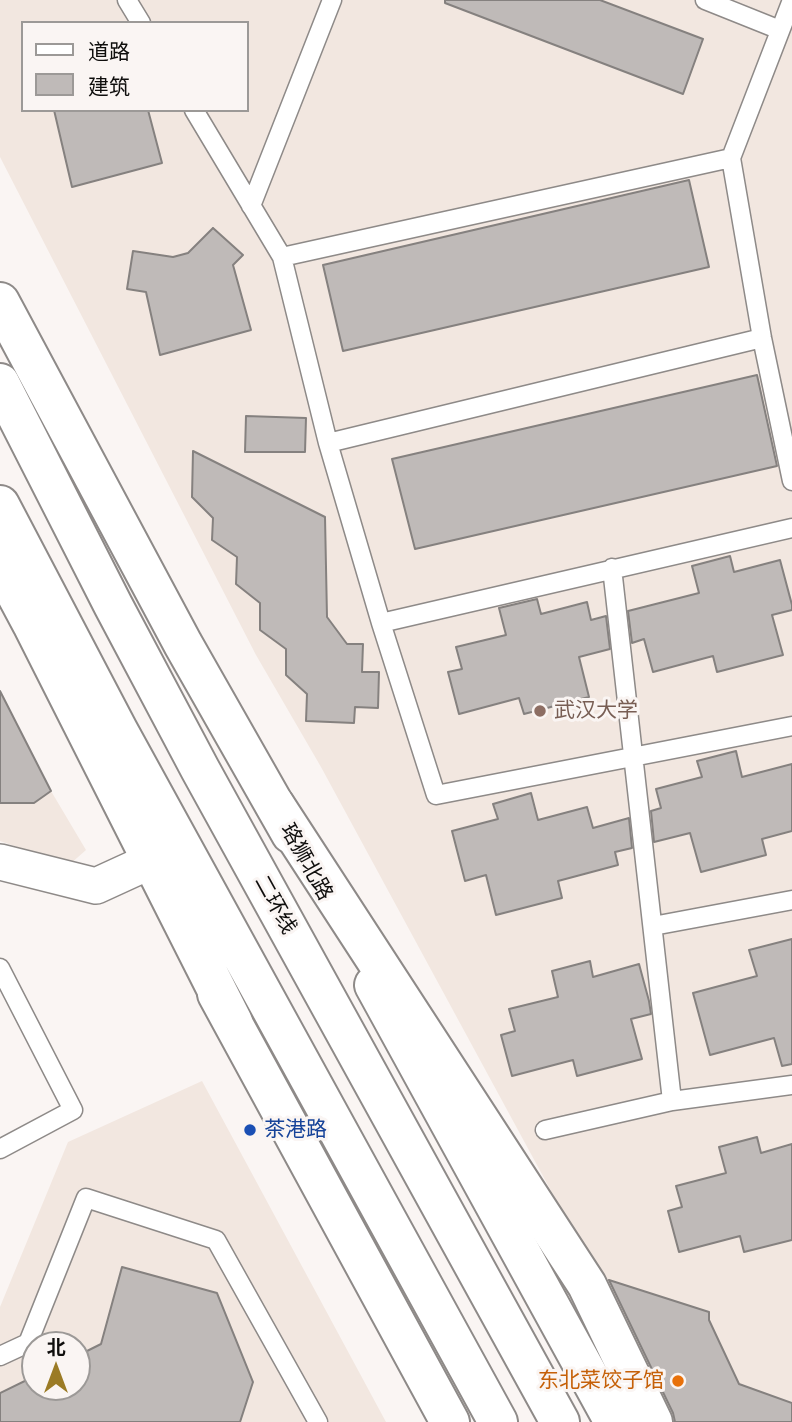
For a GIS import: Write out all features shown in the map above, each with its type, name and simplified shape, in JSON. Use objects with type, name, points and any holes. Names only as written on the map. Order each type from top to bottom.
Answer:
[{"type":"main road","name":"珞狮北路","points":[[0,302],[183,644],[275,804],[614,1422]]},
{"type":"main road","name":"二环线","points":[[0,383],[200,769],[560,1422]]},
{"type":"main road","points":[[0,505],[118,730],[498,1422]]},
{"type":"main road","points":[[0,564],[233,1022]]},
{"type":"main road","points":[[0,591],[144,864],[450,1422]]},
{"type":"main road","points":[[275,804],[587,1285],[653,1422]]},
{"type":"street","points":[[0,862],[96,886],[144,864]]},
{"type":"lane","points":[[127,0],[140,21]]},
{"type":"lane","points":[[251,206],[332,0]]},
{"type":"lane","points":[[705,0],[780,30]]},
{"type":"lane","points":[[792,0],[731,158],[762,338],[792,481]]},
{"type":"lane","points":[[195,112],[282,257],[328,443],[381,623],[436,795],[792,726]]},
{"type":"lane","points":[[282,257],[731,158]]},
{"type":"lane","points":[[328,443],[762,338]]},
{"type":"lane","points":[[381,623],[792,528]]},
{"type":"lane","points":[[612,568],[672,1101]]},
{"type":"lane","points":[[653,926],[792,900]]},
{"type":"lane","points":[[0,968],[73,1110],[0,1149]]},
{"type":"lane","points":[[545,1130],[672,1101],[792,1085]]},
{"type":"lane","points":[[0,1356],[28,1343],[86,1198],[216,1240],[318,1422]]},
{"type":"shaded area","name":"武汉大学","points":[[0,0],[792,0],[792,1422],[669,1422],[582,1248],[321,767],[256,655],[0,157]]},
{"type":"shaded area","points":[[0,696],[86,850],[69,865],[0,841]]},
{"type":"shaded area","points":[[202,1081],[386,1422],[0,1422],[0,1307],[68,1142]]},
{"type":"building","points":[[445,0],[600,0],[703,39],[683,94],[445,3]]},
{"type":"building","points":[[54,112],[149,112],[162,163],[72,187]]},
{"type":"building","points":[[689,180],[709,267],[343,351],[323,265]]},
{"type":"building","points":[[213,228],[243,255],[233,265],[251,330],[160,355],[146,292],[127,289],[133,251],[173,257],[188,253]]},
{"type":"building","points":[[757,375],[777,466],[415,549],[392,459]]},
{"type":"building","points":[[246,416],[306,418],[305,452],[245,452]]},
{"type":"building","points":[[193,451],[325,517],[327,617],[347,644],[363,644],[362,672],[379,672],[378,708],[355,707],[354,723],[306,721],[307,694],[286,675],[286,649],[260,630],[260,603],[236,584],[237,557],[212,540],[213,518],[192,497]]},
{"type":"building","points":[[730,556],[734,572],[780,560],[792,605],[792,610],[772,615],[783,655],[717,672],[713,656],[653,672],[644,639],[632,643],[628,611],[699,593],[692,566]]},
{"type":"building","points":[[537,599],[541,614],[587,602],[591,620],[606,616],[610,649],[579,657],[589,697],[524,714],[519,698],[459,714],[448,672],[462,669],[456,647],[506,635],[499,608]]},
{"type":"building","points":[[0,691],[51,791],[34,803],[0,803]]},
{"type":"building","points":[[736,751],[742,777],[792,764],[792,831],[762,839],[766,855],[701,872],[690,833],[654,842],[651,811],[661,808],[656,789],[702,777],[697,761]]},
{"type":"building","points":[[531,793],[538,820],[587,807],[593,828],[629,818],[632,848],[615,852],[618,865],[558,881],[562,898],[496,915],[486,875],[465,881],[452,831],[498,819],[493,804]]},
{"type":"building","points":[[792,939],[792,1064],[782,1066],[774,1038],[710,1055],[693,993],[757,976],[749,950]]},
{"type":"building","points":[[590,961],[593,977],[639,964],[651,1014],[631,1019],[642,1059],[577,1076],[573,1060],[512,1076],[501,1035],[515,1031],[509,1009],[558,997],[552,971]]},
{"type":"building","points":[[757,1137],[761,1153],[792,1144],[792,1240],[744,1252],[740,1236],[679,1252],[668,1211],[682,1207],[676,1186],[726,1173],[719,1147]]},
{"type":"building","points":[[122,1267],[217,1293],[253,1382],[240,1422],[0,1422],[0,1393],[21,1383],[21,1401],[91,1401],[91,1349],[101,1344]]},
{"type":"building","points":[[609,1280],[709,1312],[709,1320],[739,1384],[792,1403],[792,1422],[675,1422]]},
{"type":"place","name":"武汉大学","points":[[540,711]]},
{"type":"place","name":"茶港路","points":[[250,1130]]},
{"type":"place","name":"东北菜饺子馆","points":[[678,1381]]}]
